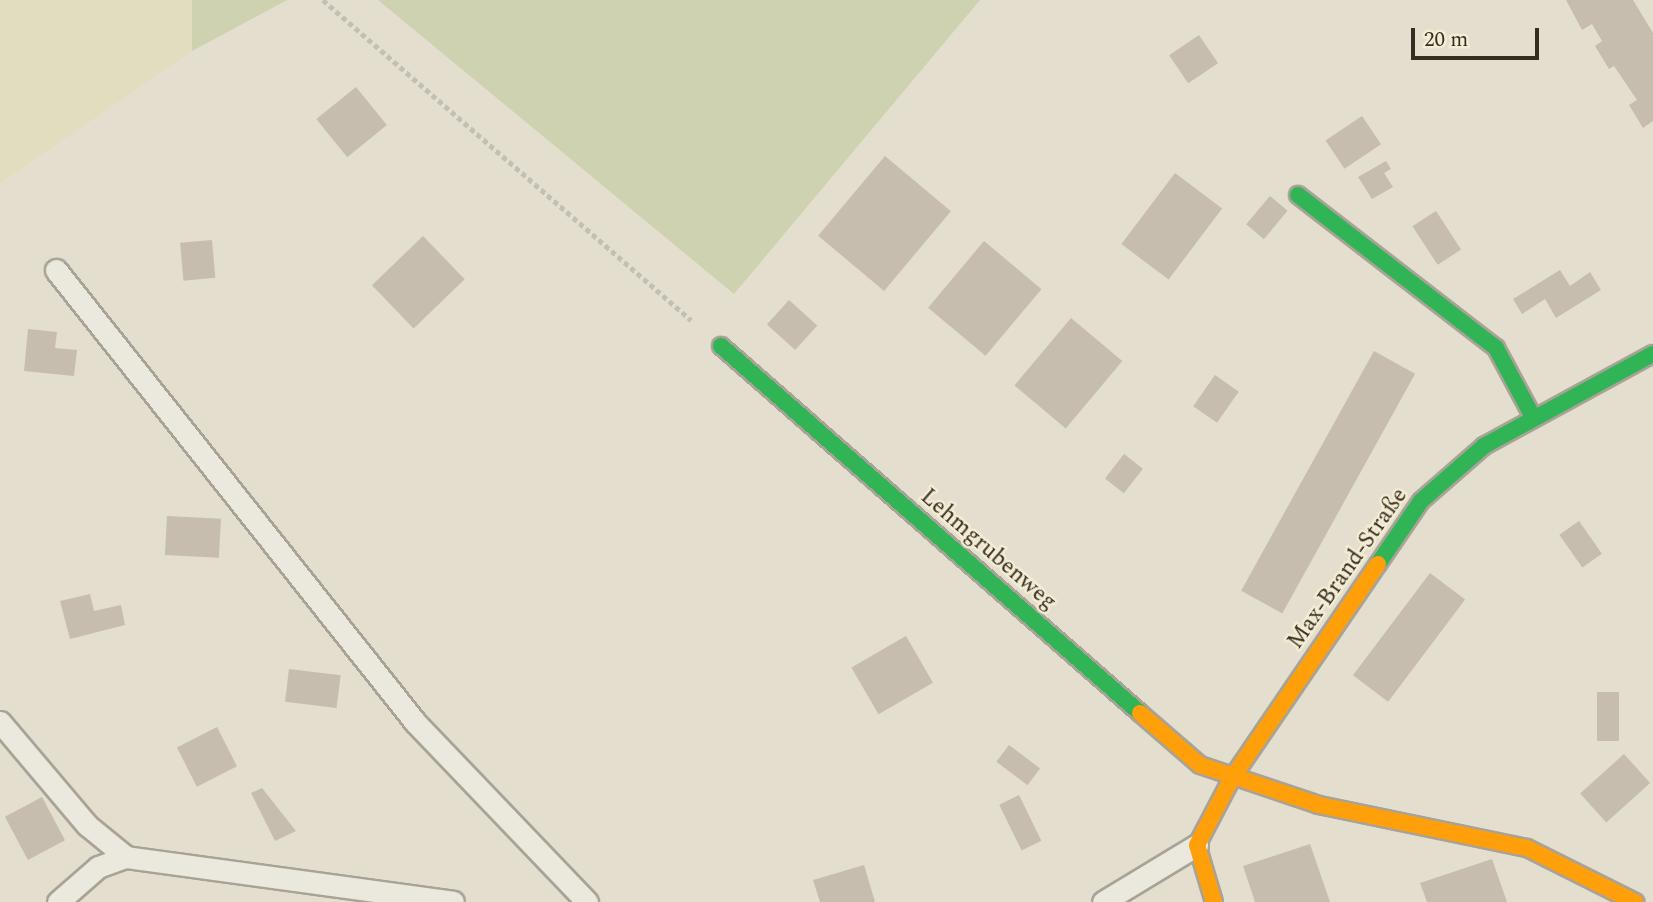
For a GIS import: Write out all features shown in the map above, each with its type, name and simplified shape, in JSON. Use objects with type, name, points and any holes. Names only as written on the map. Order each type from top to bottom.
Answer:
[{"type":"street","points":[[1298,195],[1496,348],[1533,417]]},
{"type":"street","name":"Lehmgrubenweg","points":[[721,346],[1200,765],[1232,778],[1319,805],[1527,848],[1635,902]]},
{"type":"street","name":"Max-Brand-Straße","points":[[1232,778],[1420,501],[1483,446],[1653,354]]},
{"type":"street","points":[[1214,902],[1197,845],[1232,778]]},
{"type":"lane","points":[[56,270],[415,722],[587,902]]},
{"type":"lane","points":[[0,722],[87,825],[126,857]]},
{"type":"lane","points":[[1103,902],[1197,845]]},
{"type":"lane","points":[[58,902],[98,867],[126,857],[453,902]]},
{"type":"path","points":[[323,0],[721,346]]},
{"type":"shaded area","points":[[0,0],[192,0],[192,51],[0,183]]},
{"type":"green space","points":[[192,0],[287,0],[192,51]]},
{"type":"green space","points":[[378,0],[980,0],[734,294]]},
{"type":"building","points":[[1566,0],[1633,0],[1653,33],[1653,121],[1643,128],[1629,105],[1637,100],[1614,66],[1609,69],[1595,46],[1602,41],[1592,24],[1582,30]]},
{"type":"building","points":[[1199,35],[1218,63],[1188,83],[1169,55]]},
{"type":"building","points":[[356,87],[387,125],[347,157],[316,119]]},
{"type":"building","points":[[1362,116],[1381,144],[1345,169],[1326,141]]},
{"type":"building","points":[[885,156],[951,211],[884,291],[818,236]]},
{"type":"building","points":[[1386,161],[1391,169],[1384,173],[1393,187],[1372,199],[1358,177]]},
{"type":"building","points":[[1175,173],[1222,209],[1169,280],[1121,244]]},
{"type":"building","points":[[1270,196],[1288,211],[1264,239],[1246,224]]},
{"type":"building","points":[[1436,211],[1461,250],[1438,265],[1413,226]]},
{"type":"building","points":[[423,236],[465,279],[414,328],[372,285]]},
{"type":"building","points":[[212,240],[215,278],[183,281],[180,243]]},
{"type":"building","points":[[984,241],[1041,289],[986,356],[928,308]]},
{"type":"building","points":[[1560,270],[1570,286],[1590,272],[1601,290],[1556,318],[1545,299],[1522,314],[1513,299]]},
{"type":"building","points":[[789,300],[817,325],[795,350],[767,325]]},
{"type":"building","points":[[1071,318],[1122,361],[1066,428],[1014,385]]},
{"type":"building","points":[[28,329],[57,332],[55,348],[77,350],[74,376],[24,371]]},
{"type":"building","points":[[1374,351],[1415,374],[1282,613],[1241,591]]},
{"type":"building","points":[[1215,375],[1239,392],[1217,423],[1193,406]]},
{"type":"building","points":[[1124,454],[1143,469],[1124,493],[1105,478]]},
{"type":"building","points":[[167,516],[221,519],[219,558],[165,555]]},
{"type":"building","points":[[1579,521],[1602,554],[1582,568],[1559,535]]},
{"type":"building","points":[[1430,573],[1465,599],[1388,702],[1353,675]]},
{"type":"building","points":[[90,594],[94,611],[121,605],[125,625],[70,639],[60,601]]},
{"type":"building","points":[[906,636],[933,683],[878,714],[851,668]]},
{"type":"building","points":[[289,669],[341,675],[337,708],[285,702]]},
{"type":"building","points":[[1597,692],[1619,692],[1619,741],[1597,741]]},
{"type":"building","points":[[217,727],[237,766],[197,787],[177,747]]},
{"type":"building","points":[[1009,745],[1040,768],[1028,785],[996,762]]},
{"type":"building","points":[[1624,754],[1650,783],[1606,822],[1580,793]]},
{"type":"building","points":[[262,788],[296,831],[275,841],[251,793]]},
{"type":"building","points":[[1019,795],[1041,841],[1022,850],[999,805]]},
{"type":"building","points":[[42,797],[65,840],[28,860],[5,817]]},
{"type":"building","points":[[1310,844],[1330,902],[1255,902],[1243,866]]},
{"type":"building","points":[[1492,859],[1507,902],[1427,902],[1420,883]]},
{"type":"building","points":[[864,865],[875,902],[820,902],[813,880]]},
{"type":"traffic: fast","points":[[1298,195],[1496,348],[1533,417]]},
{"type":"traffic: fast","points":[[721,346],[1140,713]]},
{"type":"traffic: fast","points":[[1378,564],[1421,501],[1484,446],[1653,354]]},
{"type":"traffic: slow","points":[[1214,902],[1197,845],[1232,778],[1378,564]]},
{"type":"traffic: slow","points":[[1140,713],[1200,765],[1319,805],[1527,848],[1635,902]]}]
